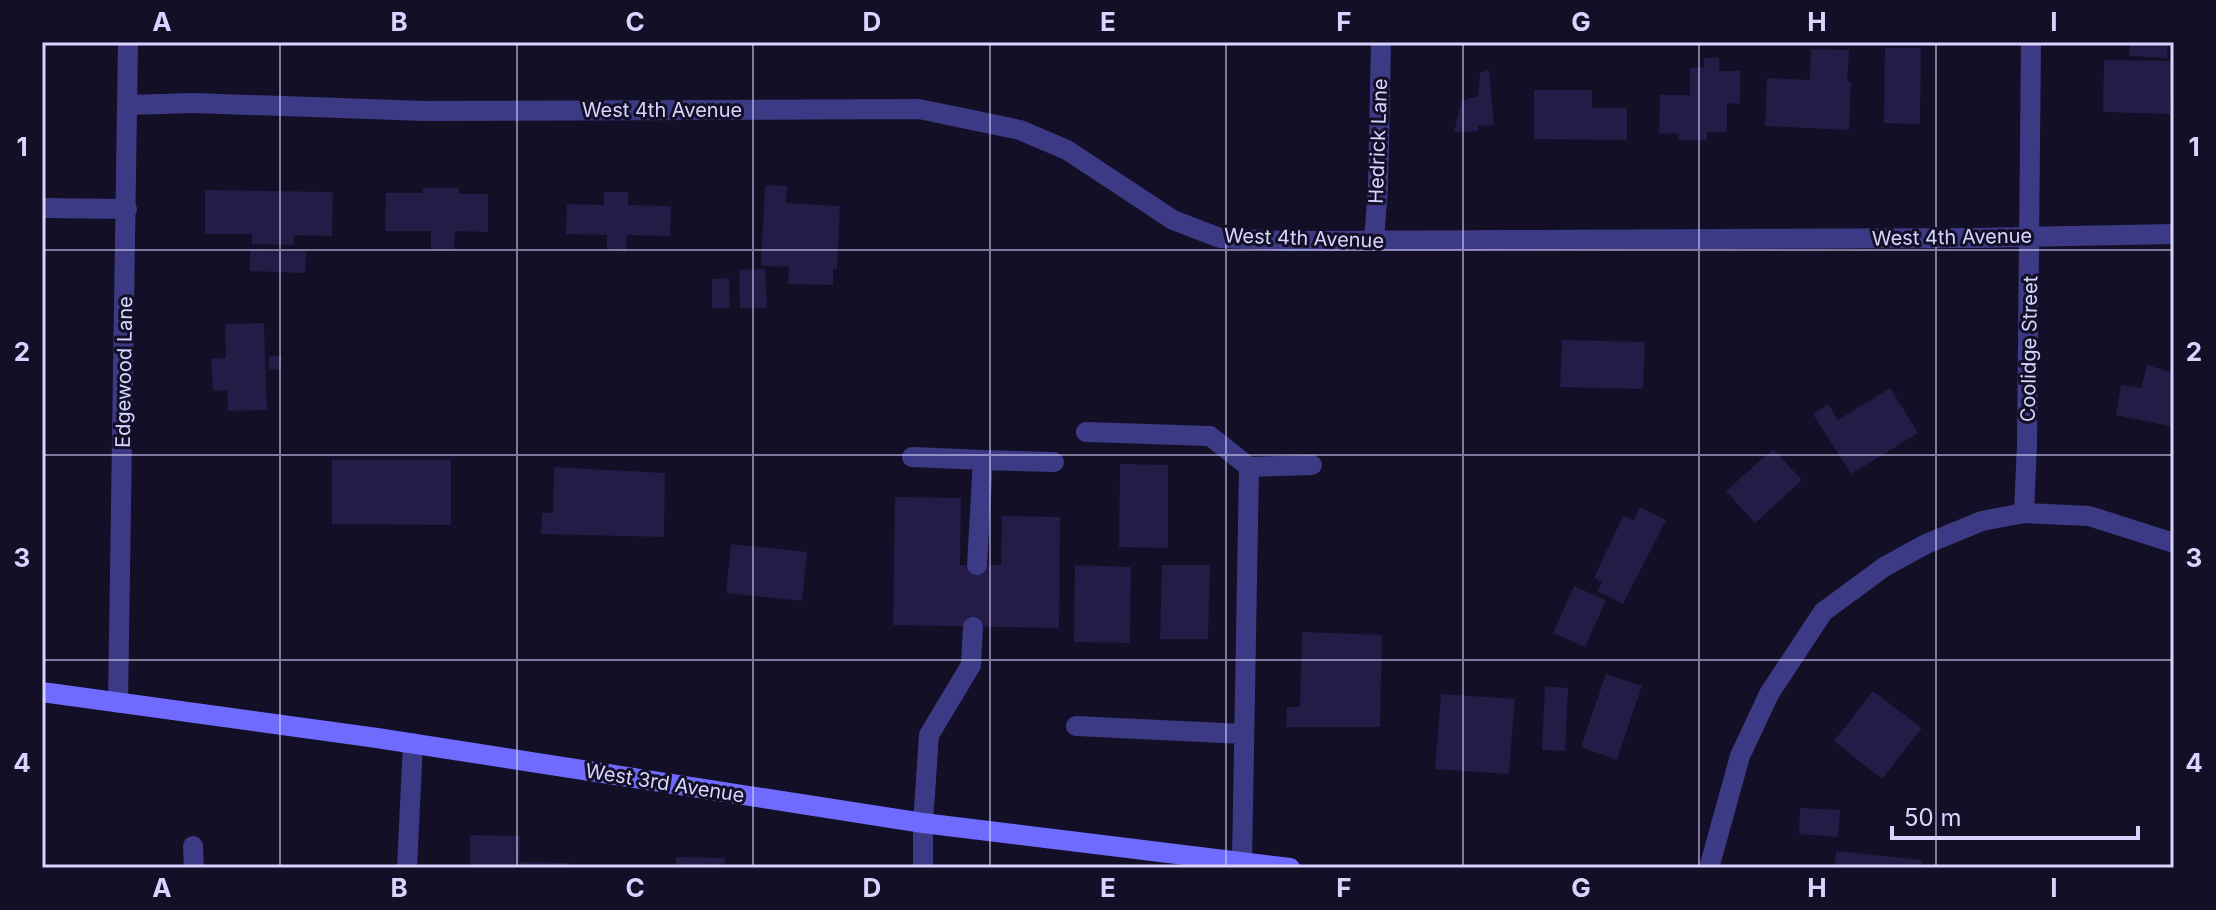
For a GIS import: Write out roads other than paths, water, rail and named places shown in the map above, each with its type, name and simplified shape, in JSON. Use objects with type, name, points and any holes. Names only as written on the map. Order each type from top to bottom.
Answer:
[{"type":"street","name":"Edgewood Lane","points":[[118,703],[128,42]]},
{"type":"street","name":"Hedrick Lane","points":[[1374,241],[1381,42]]},
{"type":"street","name":"Coolidge Street","points":[[2024,513],[2031,42]]},
{"type":"street","name":"West 4th Avenue","points":[[128,105],[194,103],[425,111],[919,109],[1032,135],[1067,150],[1159,212],[1220,238],[1374,241],[2174,234]]},
{"type":"street","points":[[42,208],[127,209]]},
{"type":"street","points":[[1086,432],[1210,436],[1249,467],[1312,465]]},
{"type":"street","points":[[912,457],[1054,462]]},
{"type":"street","points":[[977,565],[983,460]]},
{"type":"street","points":[[1242,861],[1249,467]]},
{"type":"street","points":[[1709,868],[1740,756],[1769,694],[1823,612],[1884,567],[1926,544],[1982,521],[2024,513],[2089,516],[2174,543]]},
{"type":"street","points":[[923,868],[929,735],[971,665],[973,627]]},
{"type":"street","name":"West 3rd Avenue","points":[[42,692],[413,743],[923,823],[1290,868]]},
{"type":"street","points":[[1076,726],[1244,734]]},
{"type":"street","points":[[407,868],[413,743]]},
{"type":"street","points":[[193,846],[194,868]]}]
